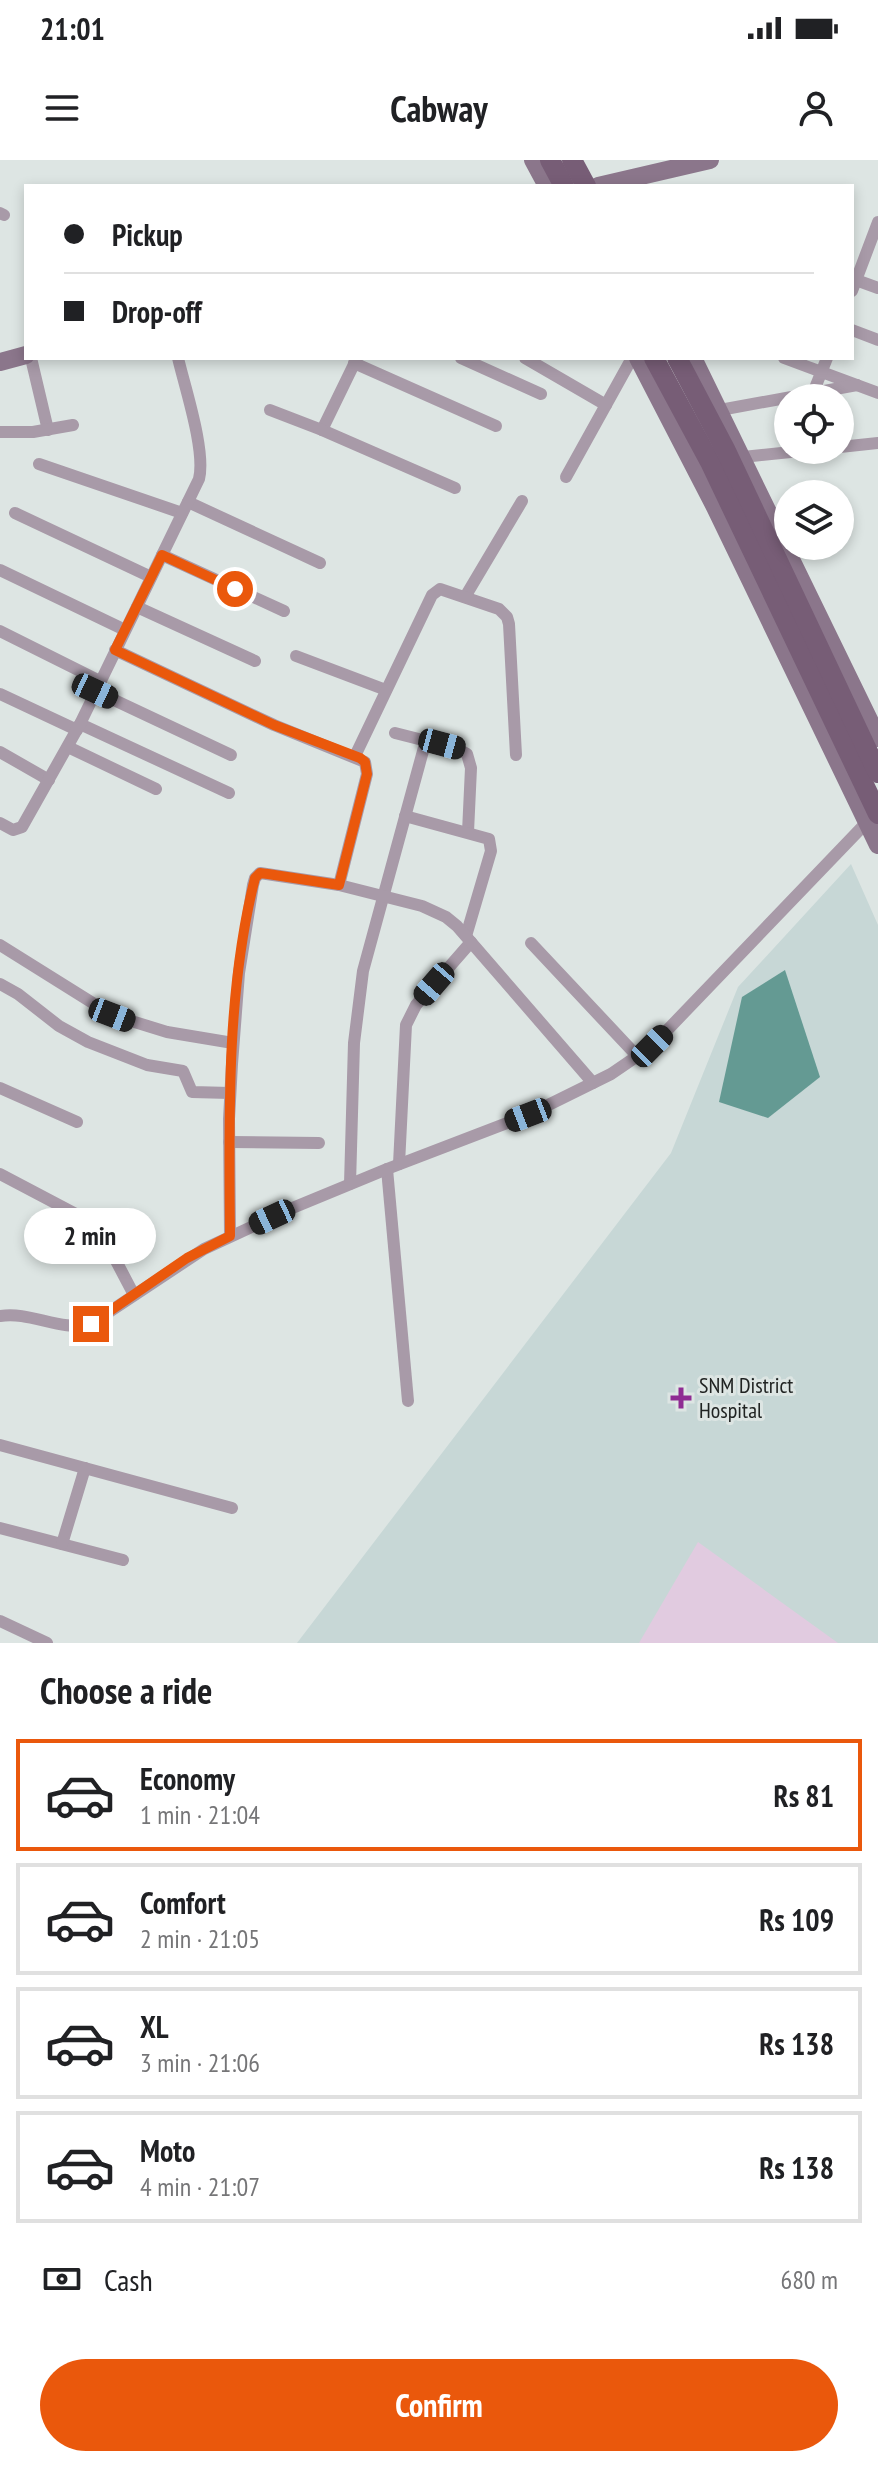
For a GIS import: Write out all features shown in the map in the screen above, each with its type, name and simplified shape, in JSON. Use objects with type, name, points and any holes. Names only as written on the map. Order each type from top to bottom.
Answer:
[{"type":"main road","points":[[533,160],[546,184]]},
{"type":"main road","points":[[550,160],[563,184]]},
{"type":"main road","points":[[572,160],[585,184]]},
{"type":"main road","points":[[583,160],[597,184]]},
{"type":"main road","points":[[607,184],[710,160]]},
{"type":"main road","points":[[0,362],[24,356]]},
{"type":"main road","points":[[639,360],[873,818]]},
{"type":"main road","points":[[655,360],[726,457],[878,738]]},
{"type":"main road","points":[[678,360],[878,773]]},
{"type":"main road","points":[[694,360],[720,410],[726,457],[873,818],[878,845]]},
{"type":"street","points":[[876,230],[854,286],[878,288]]},
{"type":"street","points":[[854,250],[866,254]]},
{"type":"street","points":[[854,331],[878,340]]},
{"type":"street","points":[[31,360],[48,430]]},
{"type":"street","points":[[0,823],[13,830],[22,827],[79,727],[199,479],[201,462],[178,360]]},
{"type":"street","points":[[322,430],[355,360],[496,426]]},
{"type":"street","points":[[465,360],[541,394]]},
{"type":"street","points":[[528,360],[606,405]]},
{"type":"street","points":[[566,477],[631,360]]},
{"type":"street","points":[[789,360],[878,393]]},
{"type":"street","points":[[817,384],[826,360]]},
{"type":"street","points":[[720,410],[774,400]]},
{"type":"street","points":[[270,410],[455,488]]},
{"type":"street","points":[[0,432],[22,433],[73,425]]},
{"type":"street","points":[[854,446],[878,443]]},
{"type":"street","points":[[726,457],[774,453]]},
{"type":"street","points":[[39,464],[185,508],[320,563]]},
{"type":"street","points":[[465,597],[522,501]]},
{"type":"street","points":[[15,513],[151,577]]},
{"type":"street","points":[[162,555],[284,611]]},
{"type":"street","points":[[0,570],[125,630]]},
{"type":"street","points":[[355,756],[435,591],[445,589],[499,609],[507,617],[516,755]]},
{"type":"street","points":[[137,607],[255,661]]},
{"type":"street","points":[[0,631],[231,755]]},
{"type":"street","points":[[115,650],[274,725],[365,762],[367,774],[339,885]]},
{"type":"street","points":[[296,656],[386,690]]},
{"type":"street","points":[[0,694],[229,793]]},
{"type":"street","points":[[395,733],[467,754],[471,768],[468,832]]},
{"type":"street","points":[[350,1184],[354,1043],[363,971],[426,740]]},
{"type":"street","points":[[68,747],[156,789]]},
{"type":"street","points":[[0,752],[49,780]]},
{"type":"street","points":[[405,816],[483,836],[491,844],[468,939],[416,1005],[406,1025],[393,1166],[408,1401]]},
{"type":"street","points":[[1,1314],[79,1327],[91,1324],[187,1258],[230,1236],[393,1166],[528,1115],[593,1083],[638,1057],[658,1040],[873,818]]},
{"type":"street","points":[[230,1236],[229,1142],[233,1043],[242,952],[255,878],[260,873],[382,895],[436,911],[446,917],[593,1083]]},
{"type":"street","points":[[531,943],[638,1057]]},
{"type":"street","points":[[0,945],[112,1015],[159,1031],[233,1043]]},
{"type":"street","points":[[0,984],[59,1026],[88,1042],[147,1065],[183,1071],[192,1092],[230,1093]]},
{"type":"street","points":[[0,1088],[77,1122]]},
{"type":"street","points":[[229,1142],[319,1143]]},
{"type":"street","points":[[0,1174],[93,1223],[134,1295]]},
{"type":"street","points":[[0,1445],[232,1508]]},
{"type":"street","points":[[62,1544],[85,1468]]},
{"type":"street","points":[[0,1528],[123,1560]]},
{"type":"street","points":[[0,1621],[47,1643]]},
{"type":"shaded area","name":"SNM District Hospital","points":[[851,864],[878,925],[878,1643],[297,1643],[671,1153],[738,987]]},
{"type":"shaded area","points":[[698,1542],[838,1643],[639,1643]]},
{"type":"water","points":[[785,970],[820,1077],[768,1118],[719,1102],[742,997]]},
{"type":"place","name":"SNM District Hospital","points":[[681,1398]]},
{"type":"route","points":[[91,1324],[187,1258],[230,1236],[229,1119],[236,995],[255,878],[260,873],[339,885],[367,774],[368,767],[360,758],[274,725],[115,650],[162,555],[235,589]]}]
